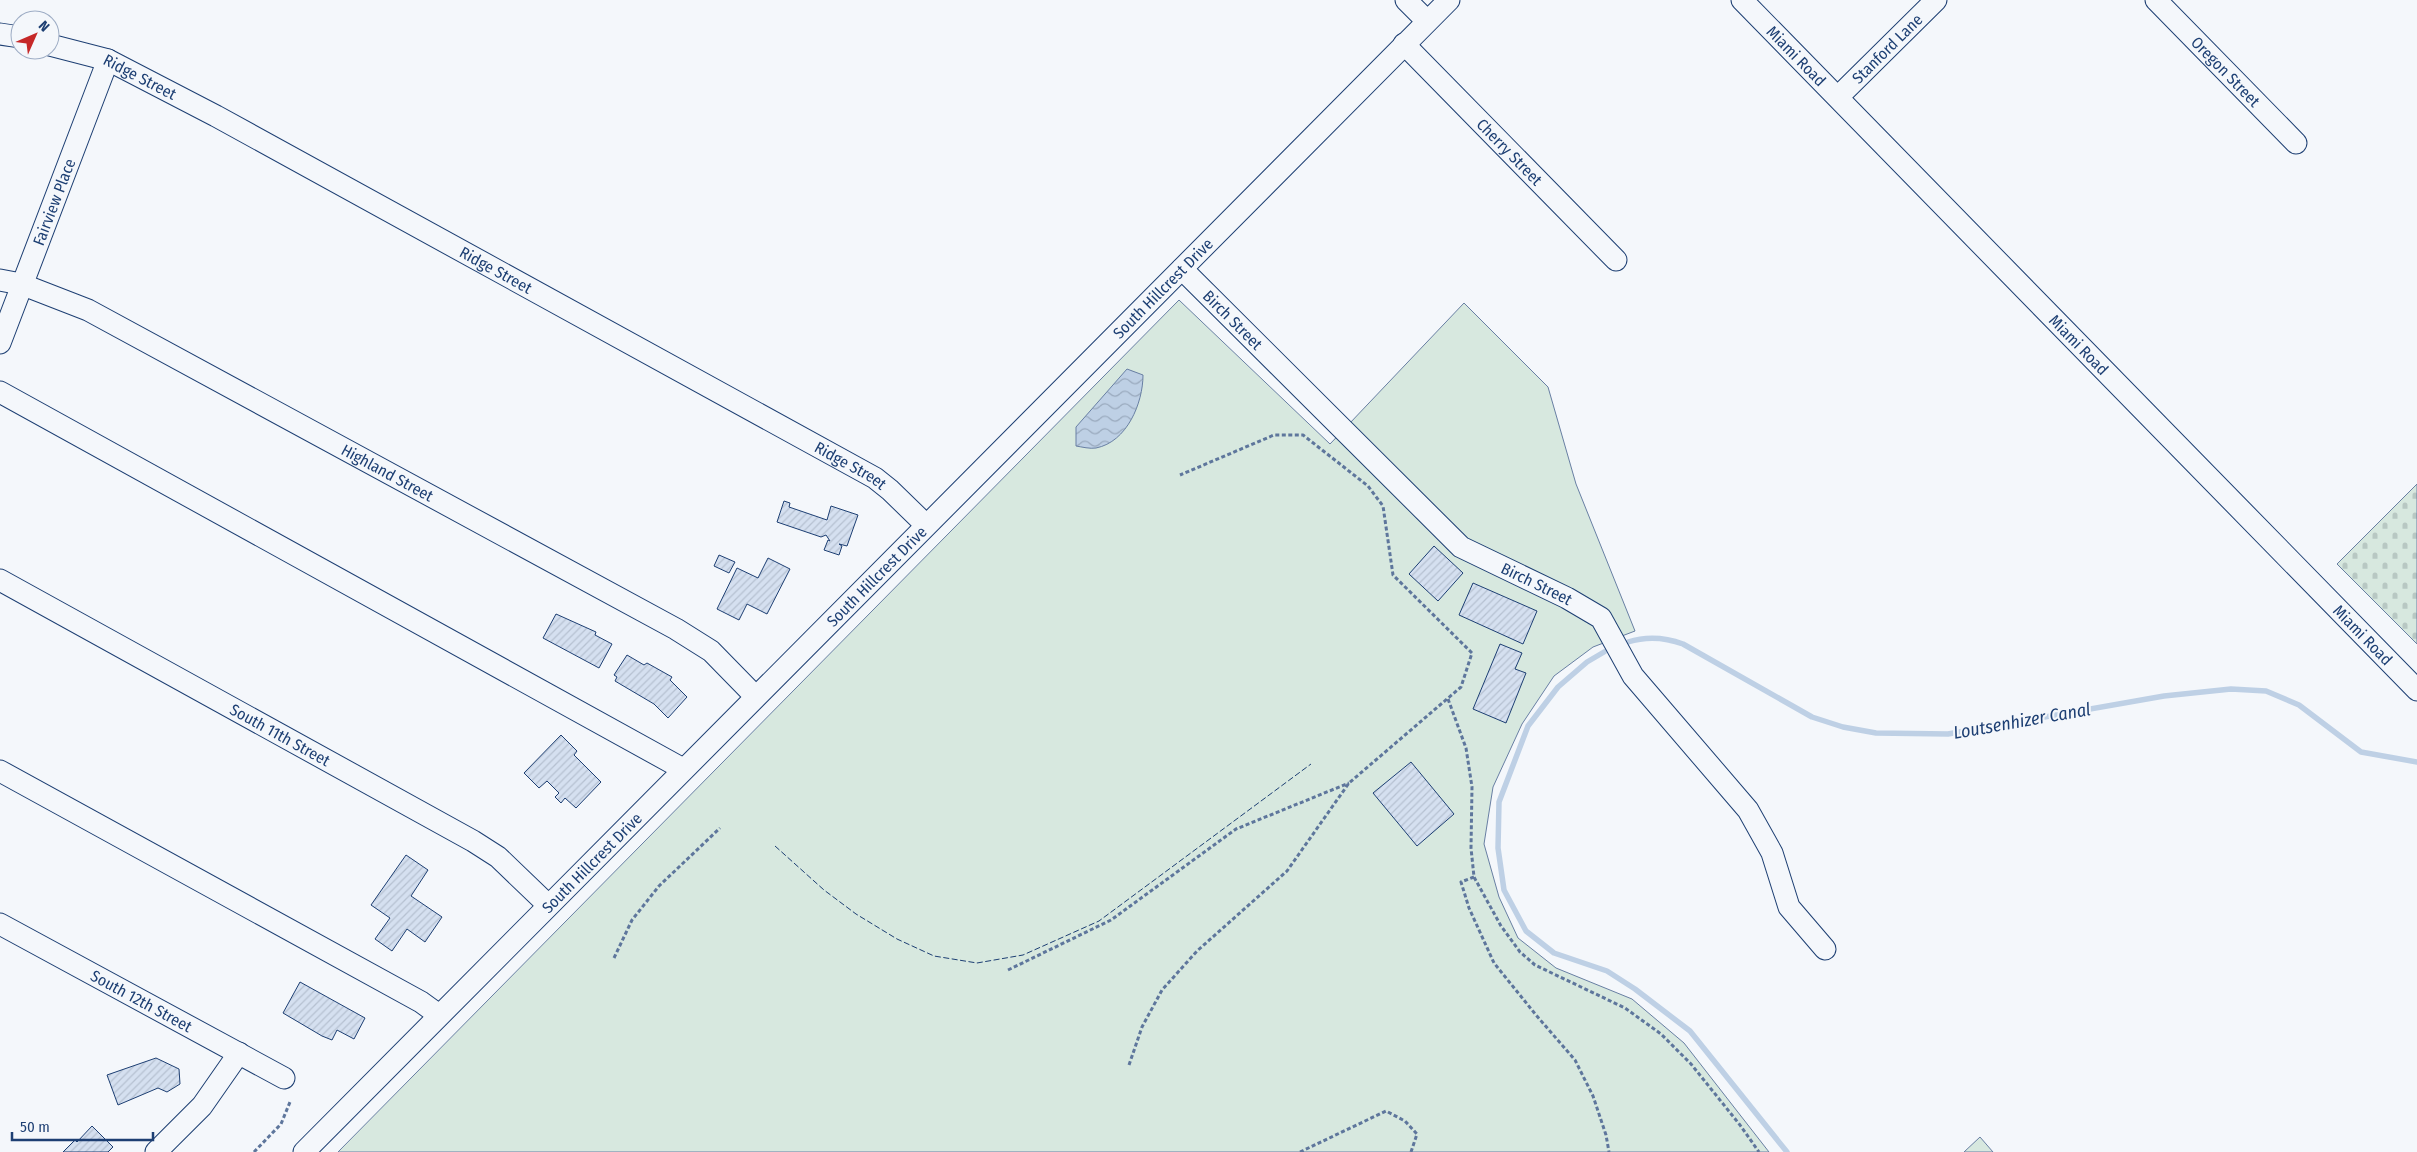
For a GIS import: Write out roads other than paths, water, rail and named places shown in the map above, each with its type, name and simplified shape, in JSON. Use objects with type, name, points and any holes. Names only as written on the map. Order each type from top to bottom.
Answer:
[{"type":"street","points":[[1406,0],[1427,21]]},
{"type":"street","name":"South Hillcrest Drive","points":[[304,1152],[755,696],[1449,0]]},
{"type":"street","name":"Miami Road","points":[[1742,0],[2417,690]]},
{"type":"street","name":"Stanford Lane","points":[[1838,98],[1936,0]]},
{"type":"street","name":"Oregon Street","points":[[2156,0],[2296,143]]},
{"type":"street","name":"Cherry Street","points":[[1404,44],[1616,260]]},
{"type":"street","name":"Ridge Street","points":[[60,48],[108,60],[216,116],[875,478],[926,525]]},
{"type":"street","name":"Fairview Place","points":[[0,343],[10,282],[108,60]]},
{"type":"street","name":"Birch Street","points":[[1182,269],[1461,547],[1567,598],[1601,618],[1633,676],[1748,810],[1772,853],[1789,907],[1825,949]]},
{"type":"street","name":"Highland Street","points":[[10,282],[88,310],[676,629],[711,651],[755,696]]},
{"type":"street","points":[[0,392],[683,769]]},
{"type":"street","name":"South 11th Street","points":[[0,580],[473,841],[498,857],[548,905]]},
{"type":"street","points":[[0,771],[421,1002],[439,1015]]},
{"type":"street","name":"South 12th Street","points":[[0,924],[284,1078]]},
{"type":"street","points":[[156,1152],[202,1106],[239,1053]]},
{"type":"water","points":[[1127,369],[1143,375],[1140,397],[1131,420],[1116,438],[1107,444],[1096,448],[1076,446],[1076,427]]},
{"type":"waterway","name":"Loutsenhizer Canal","points":[[1628,642],[1655,638],[1683,644],[1812,717],[1843,727],[1876,733],[1948,734],[2164,696],[2231,689],[2266,691],[2299,705],[2361,752],[2417,762]]},
{"type":"waterway","name":"Loutsenhizer Canal","points":[[1604,652],[1587,662],[1558,687],[1528,726],[1499,802],[1498,848],[1504,890],[1526,931],[1554,953],[1607,971],[1635,989],[1690,1031],[1787,1152]]}]
